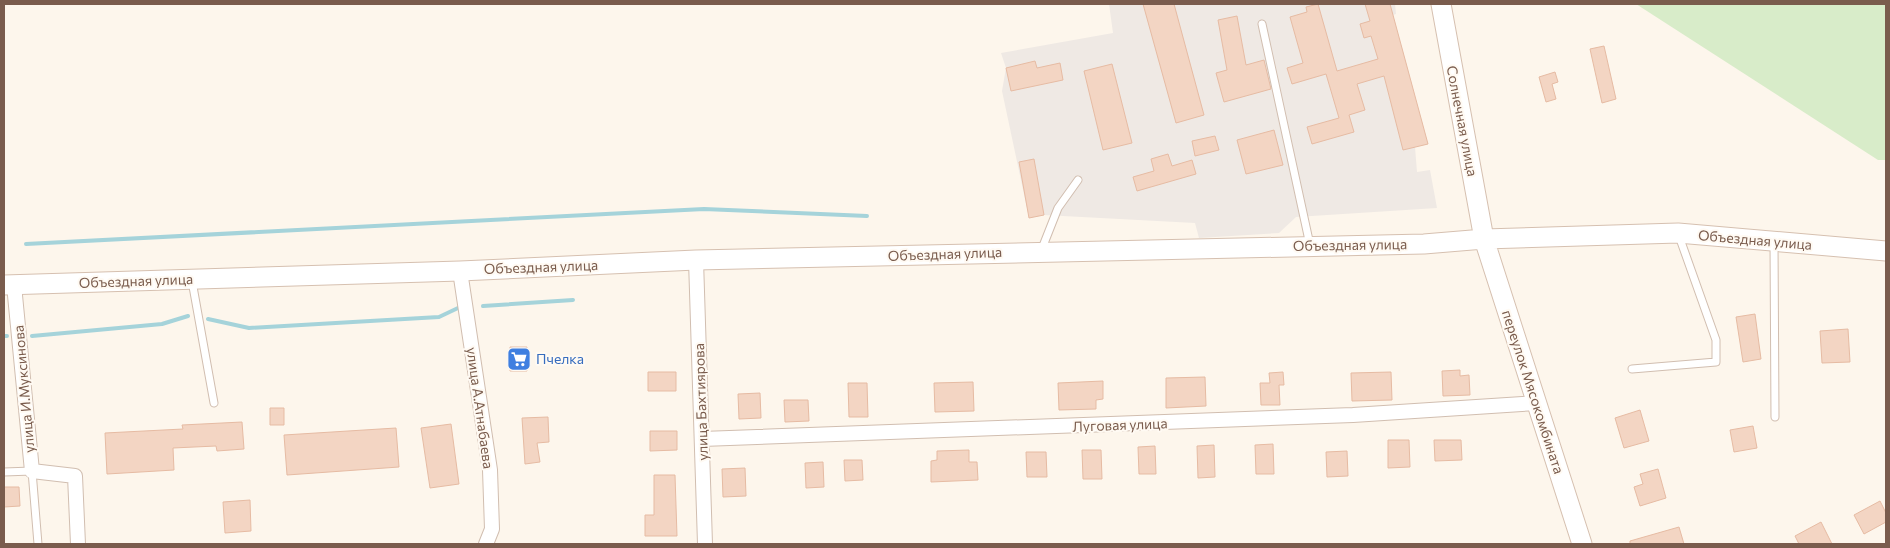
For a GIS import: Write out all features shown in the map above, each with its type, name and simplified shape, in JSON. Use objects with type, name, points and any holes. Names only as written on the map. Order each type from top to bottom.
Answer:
[{"type":"main road","name":"Солнечная улица","points":[[1441,4],[1484,239]]},
{"type":"main road","name":"Объездная улица","points":[[9,285],[696,260],[1310,245],[1424,244],[1484,239],[1678,233],[1886,251]]},
{"type":"main road","name":"переулок Мясокомбината","points":[[1484,239],[1582,544]]},
{"type":"street","name":"улица Бахтиярова","points":[[696,260],[705,544]]},
{"type":"street","name":"улица А.Атнабаева","points":[[460,270],[490,470],[492,529],[486,544]]},
{"type":"street","name":"улица И.Муксинова","points":[[9,285],[32,471],[75,476],[78,544]]},
{"type":"street","name":"Луговая улица","points":[[702,439],[1294,418],[1537,403]]},
{"type":"lane","points":[[1262,24],[1310,245]]},
{"type":"lane","points":[[1041,251],[1058,208],[1078,180]]},
{"type":"lane","points":[[1632,370],[1716,362],[1716,340],[1678,233]]},
{"type":"lane","points":[[1774,242],[1775,417]]},
{"type":"lane","points":[[192,278],[214,403]]},
{"type":"lane","points":[[4,472],[32,471],[38,544]]},
{"type":"shaded area","points":[[1109,4],[1395,4],[1396,14],[1393,15],[1428,144],[1415,147],[1417,172],[1430,170],[1437,208],[1296,217],[1279,233],[1199,238],[1195,223],[1044,215],[1029,218],[1002,91],[1006,68],[1001,53],[1113,33]]},
{"type":"green space","points":[[1636,4],[1886,4],[1886,160],[1878,160]]},
{"type":"building","points":[[1143,4],[1174,4],[1204,115],[1176,123]]},
{"type":"building","points":[[1318,4],[1337,71],[1378,59],[1371,36],[1364,38],[1360,24],[1370,21],[1365,4],[1390,4],[1428,144],[1403,150],[1384,76],[1357,84],[1365,110],[1349,115],[1354,132],[1312,144],[1307,127],[1339,118],[1326,74],[1292,84],[1287,68],[1303,63],[1290,17],[1307,12],[1306,7]]},
{"type":"building","points":[[1237,16],[1246,65],[1264,60],[1271,89],[1224,102],[1216,73],[1227,70],[1218,20]]},
{"type":"building","points":[[1604,46],[1616,99],[1602,103],[1590,49]]},
{"type":"building","points":[[1035,61],[1037,68],[1060,63],[1063,80],[1011,91],[1006,68]]},
{"type":"building","points":[[1112,64],[1132,143],[1103,150],[1084,71]]},
{"type":"building","points":[[1555,72],[1558,82],[1552,84],[1556,99],[1546,102],[1539,77]]},
{"type":"building","points":[[1274,130],[1283,165],[1246,174],[1237,140]]},
{"type":"building","points":[[1215,136],[1219,150],[1195,156],[1192,141]]},
{"type":"building","points":[[1168,154],[1172,166],[1192,160],[1196,174],[1137,191],[1133,177],[1154,171],[1151,159]]},
{"type":"building","points":[[1034,159],[1044,215],[1029,218],[1019,162]]},
{"type":"building","points":[[1755,314],[1761,359],[1743,362],[1736,317]]},
{"type":"building","points":[[1848,329],[1850,362],[1822,363],[1820,331]]},
{"type":"building","name":"Пчелка","points":[[510,347],[527,347],[527,371],[510,371]]},
{"type":"building","points":[[1460,370],[1460,376],[1469,375],[1470,395],[1443,396],[1442,371]]},
{"type":"building","points":[[648,372],[676,372],[676,391],[648,391]]},
{"type":"building","points":[[1283,372],[1284,385],[1279,385],[1280,405],[1261,405],[1260,383],[1270,383],[1269,373]]},
{"type":"building","points":[[1391,372],[1392,400],[1352,401],[1351,373]]},
{"type":"building","points":[[1205,377],[1206,406],[1166,408],[1166,378]]},
{"type":"building","points":[[1103,381],[1103,399],[1096,400],[1096,409],[1059,410],[1058,383]]},
{"type":"building","points":[[973,382],[974,411],[935,412],[934,383]]},
{"type":"building","points":[[848,383],[867,383],[868,417],[849,417]]},
{"type":"building","points":[[760,393],[761,418],[739,419],[738,394]]},
{"type":"building","points":[[784,400],[808,400],[809,421],[785,422]]},
{"type":"building","points":[[270,408],[284,408],[284,425],[270,425]]},
{"type":"building","points":[[1640,410],[1649,441],[1624,448],[1615,418]]},
{"type":"building","points":[[548,417],[549,442],[537,443],[540,462],[525,464],[522,418]]},
{"type":"building","points":[[242,422],[244,449],[217,451],[216,446],[173,448],[174,470],[107,474],[105,433],[183,429],[182,425]]},
{"type":"building","points":[[451,424],[459,484],[430,488],[421,428]]},
{"type":"building","points":[[1753,426],[1757,448],[1734,452],[1730,430]]},
{"type":"building","points":[[396,428],[399,467],[287,475],[284,435]]},
{"type":"building","points":[[650,431],[677,431],[677,450],[650,451]]},
{"type":"building","points":[[1388,440],[1409,440],[1410,467],[1388,468]]},
{"type":"building","points":[[1434,440],[1461,440],[1462,460],[1435,461]]},
{"type":"building","points":[[1273,444],[1274,474],[1256,474],[1255,445]]},
{"type":"building","points":[[1214,445],[1215,477],[1198,478],[1197,446]]},
{"type":"building","points":[[1155,446],[1156,474],[1139,474],[1138,447]]},
{"type":"building","points":[[969,450],[969,462],[977,462],[978,480],[931,482],[931,461],[937,460],[937,451]]},
{"type":"building","points":[[1082,450],[1101,450],[1102,479],[1083,479]]},
{"type":"building","points":[[1347,451],[1348,476],[1327,477],[1326,452]]},
{"type":"building","points":[[1026,452],[1046,452],[1047,477],[1027,477]]},
{"type":"building","points":[[844,460],[862,460],[863,480],[845,481]]},
{"type":"building","points":[[823,462],[824,487],[806,488],[805,463]]},
{"type":"building","points":[[745,468],[746,496],[723,497],[722,469]]},
{"type":"building","points":[[1658,469],[1666,498],[1640,506],[1634,487],[1643,484],[1640,474]]},
{"type":"building","points":[[654,475],[675,475],[677,536],[645,536],[645,515],[654,515]]},
{"type":"building","points":[[4,487],[19,487],[20,506],[4,507]]},
{"type":"building","points":[[250,500],[251,531],[225,533],[223,502]]},
{"type":"building","points":[[1880,501],[1886,513],[1886,522],[1864,534],[1854,515]]},
{"type":"building","points":[[1821,522],[1832,544],[1799,544],[1795,536]]},
{"type":"building","points":[[1679,527],[1684,544],[1630,544],[1630,541]]},
{"type":"waterway","points":[[26,244],[704,209],[867,216]]},
{"type":"waterway","points":[[483,306],[573,300]]},
{"type":"waterway","points":[[208,319],[249,328],[439,317],[458,308]]},
{"type":"waterway","points":[[32,336],[162,324],[188,316]]},
{"type":"place","name":"Пчелка","points":[[519,359]]}]
